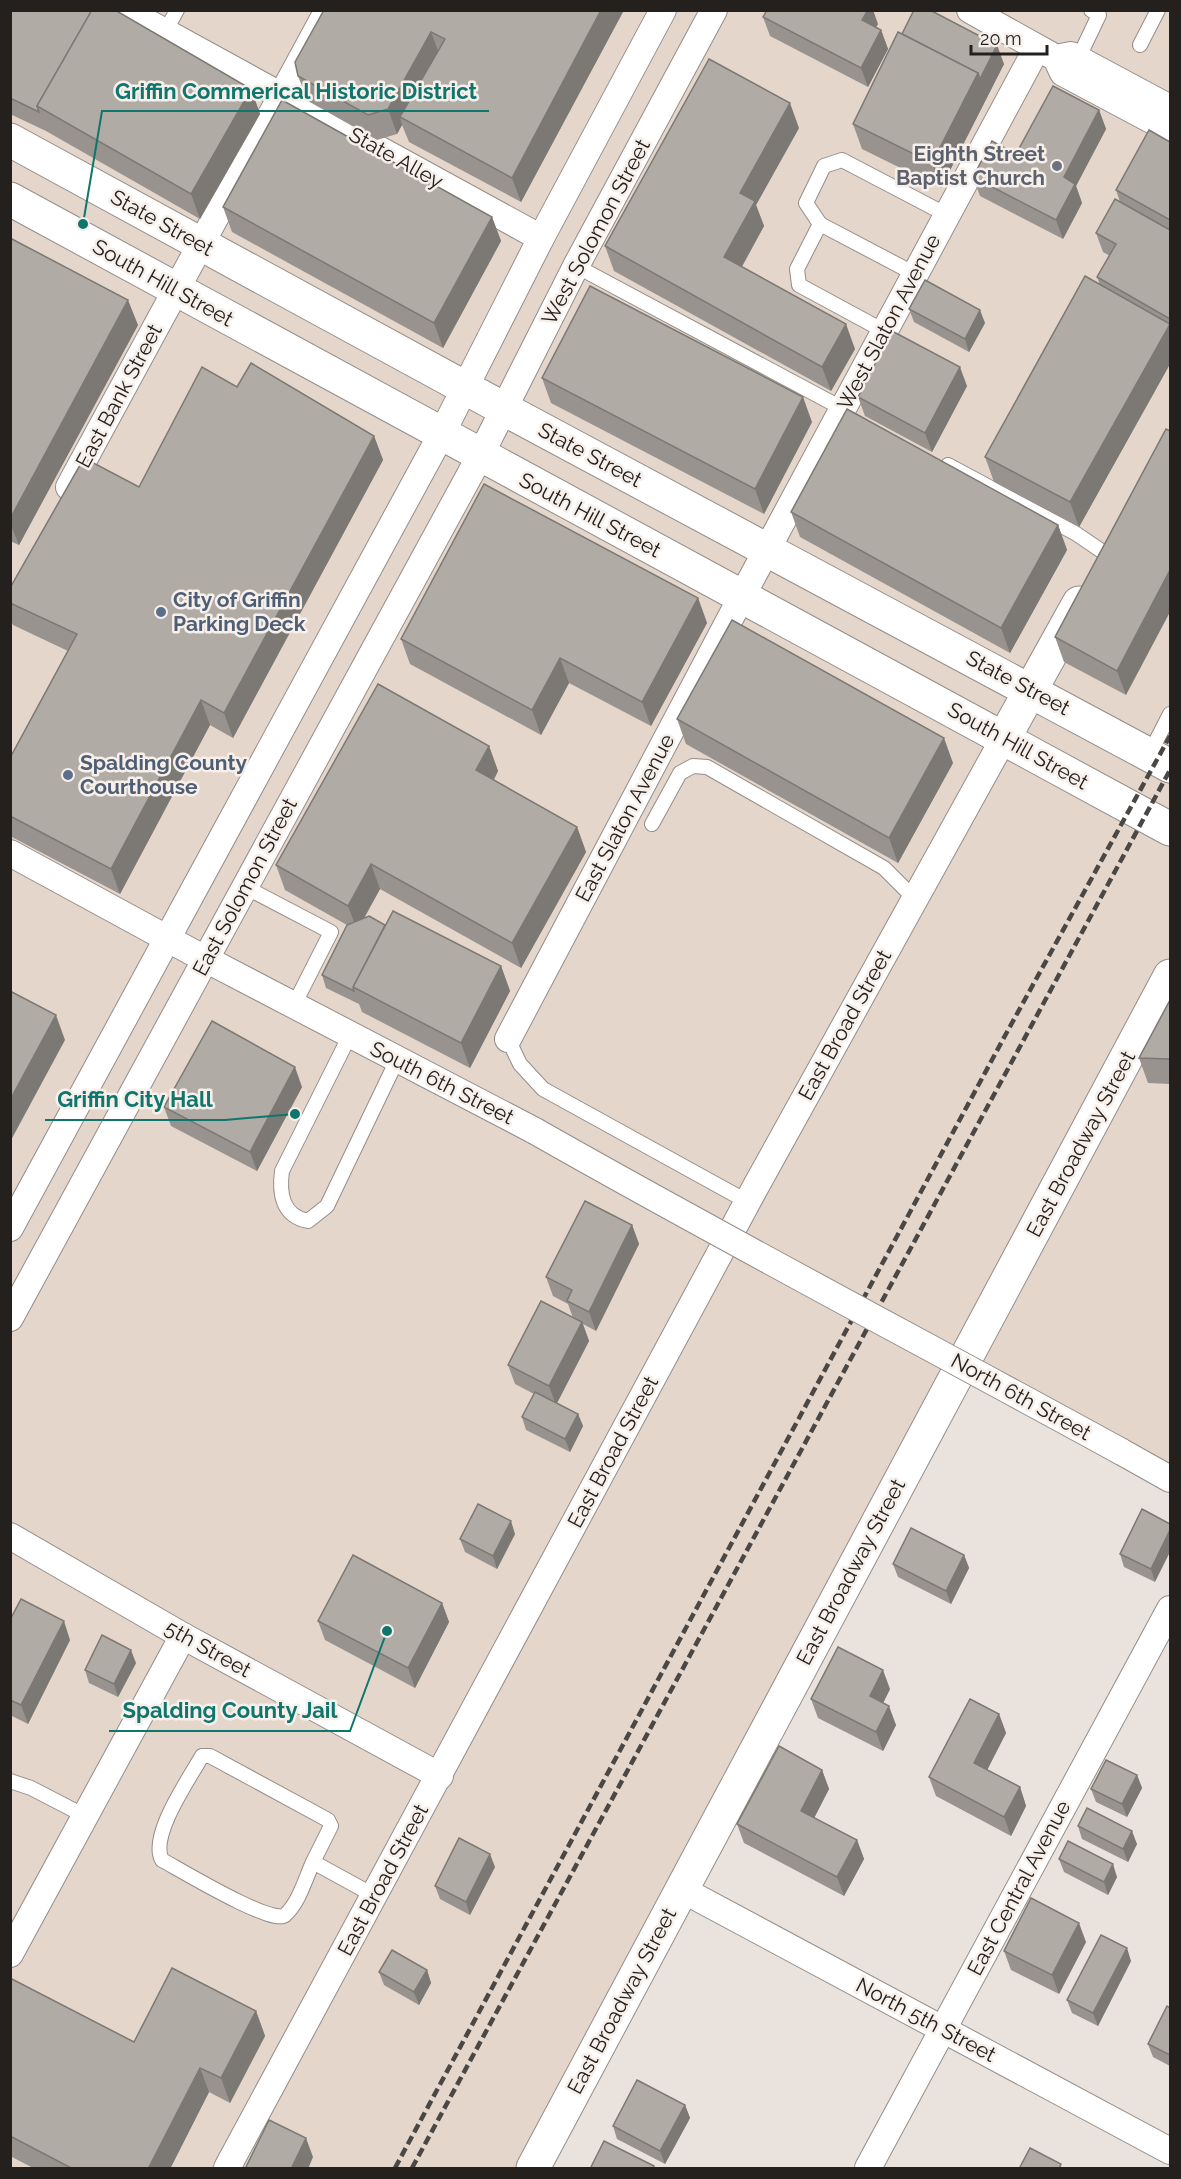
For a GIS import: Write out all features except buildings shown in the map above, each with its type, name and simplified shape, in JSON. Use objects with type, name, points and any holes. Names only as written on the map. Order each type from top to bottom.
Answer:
[{"type":"main road","name":"State Street","points":[[10,140],[504,409],[1160,760]]},
{"type":"main road","name":"South Hill Street","points":[[10,200],[1170,829]]},
{"type":"main road","points":[[1004,738],[1122,524]]},
{"type":"main road","name":"East Broadway Street","points":[[533,2169],[1170,976]]},
{"type":"street","name":"State Alley","points":[[125,10],[171,21],[283,95],[541,238]]},
{"type":"street","name":"East Bank Street","points":[[60,504],[328,10]]},
{"type":"street","name":"West Solomon Street","points":[[441,435],[541,238],[663,10]]},
{"type":"street","name":"West Solomon Street","points":[[480,456],[576,266],[714,10]]},
{"type":"street","points":[[970,10],[1057,55],[1170,108]]},
{"type":"street","points":[[1057,55],[1063,73],[1170,130]]},
{"type":"street","name":"West Slaton Avenue","points":[[742,596],[767,549],[852,414],[884,331],[947,215],[1057,55]]},
{"type":"street","name":"East Solomon Street","points":[[10,1228],[441,435]]},
{"type":"street","name":"East Solomon Street","points":[[10,1318],[480,456]]},
{"type":"street","name":"East Slaton Avenue","points":[[508,1039],[742,596]]},
{"type":"street","name":"East Broad Street","points":[[227,2169],[748,1202],[1004,738]]},
{"type":"street","name":"South 6th Street","points":[[10,853],[206,960],[535,1131],[690,1219],[872,1314]]},
{"type":"street","name":"North 6th Street","points":[[872,1314],[1170,1479]]},
{"type":"street","name":"5th Street","points":[[10,1536],[183,1636],[440,1776]]},
{"type":"street","name":"East Central Avenue","points":[[868,2169],[1170,1609]]},
{"type":"street","points":[[10,1954],[183,1636]]},
{"type":"street","name":"North 5th Street","points":[[681,1889],[1170,2151]]},
{"type":"lane","points":[[1057,55],[1099,15],[1090,10]]},
{"type":"lane","points":[[1140,45],[1158,10]]},
{"type":"lane","points":[[915,274],[820,224],[806,203],[824,166],[842,160],[947,215]]},
{"type":"lane","points":[[820,224],[797,269],[799,285],[884,331]]},
{"type":"lane","points":[[576,266],[852,414]]},
{"type":"lane","points":[[933,457],[1075,533],[1106,554]]},
{"type":"lane","points":[[1160,760],[1170,714]]},
{"type":"lane","points":[[652,824],[680,773],[693,766],[707,767],[884,868],[915,899]]},
{"type":"lane","points":[[245,887],[330,932],[294,1005]]},
{"type":"lane","points":[[350,1035],[282,1171],[280,1187],[284,1205],[301,1220],[308,1221],[327,1206],[397,1060]]},
{"type":"lane","points":[[508,1039],[520,1064],[543,1089],[748,1202]]},
{"type":"lane","points":[[202,1756],[210,1756],[328,1820],[331,1826],[313,1862],[285,1916],[277,1918],[243,1904],[162,1860],[158,1852],[160,1837],[202,1756]]},
{"type":"lane","points":[[10,1781],[31,1788],[85,1816]]},
{"type":"lane","points":[[313,1862],[375,1896]]},
{"type":"shaded area","points":[[11,11],[1170,11],[1170,1487],[960,1371],[530,2168],[11,2168]]},
{"type":"railway","points":[[395,2168],[1007,1032],[1170,736]]},
{"type":"railway","points":[[412,2168],[1170,770]]},
{"type":"place","name":"Eighth Street Baptist Church","points":[[1057,166]]},
{"type":"place","name":"Griffin Commerical Historic District","points":[[83,224]]},
{"type":"place","name":"City of Griffin Parking Deck","points":[[161,612]]},
{"type":"place","name":"Spalding County Courthouse","points":[[68,775]]},
{"type":"place","name":"Griffin City Hall","points":[[295,1114]]},
{"type":"place","name":"Spalding County Jail","points":[[387,1631]]}]
